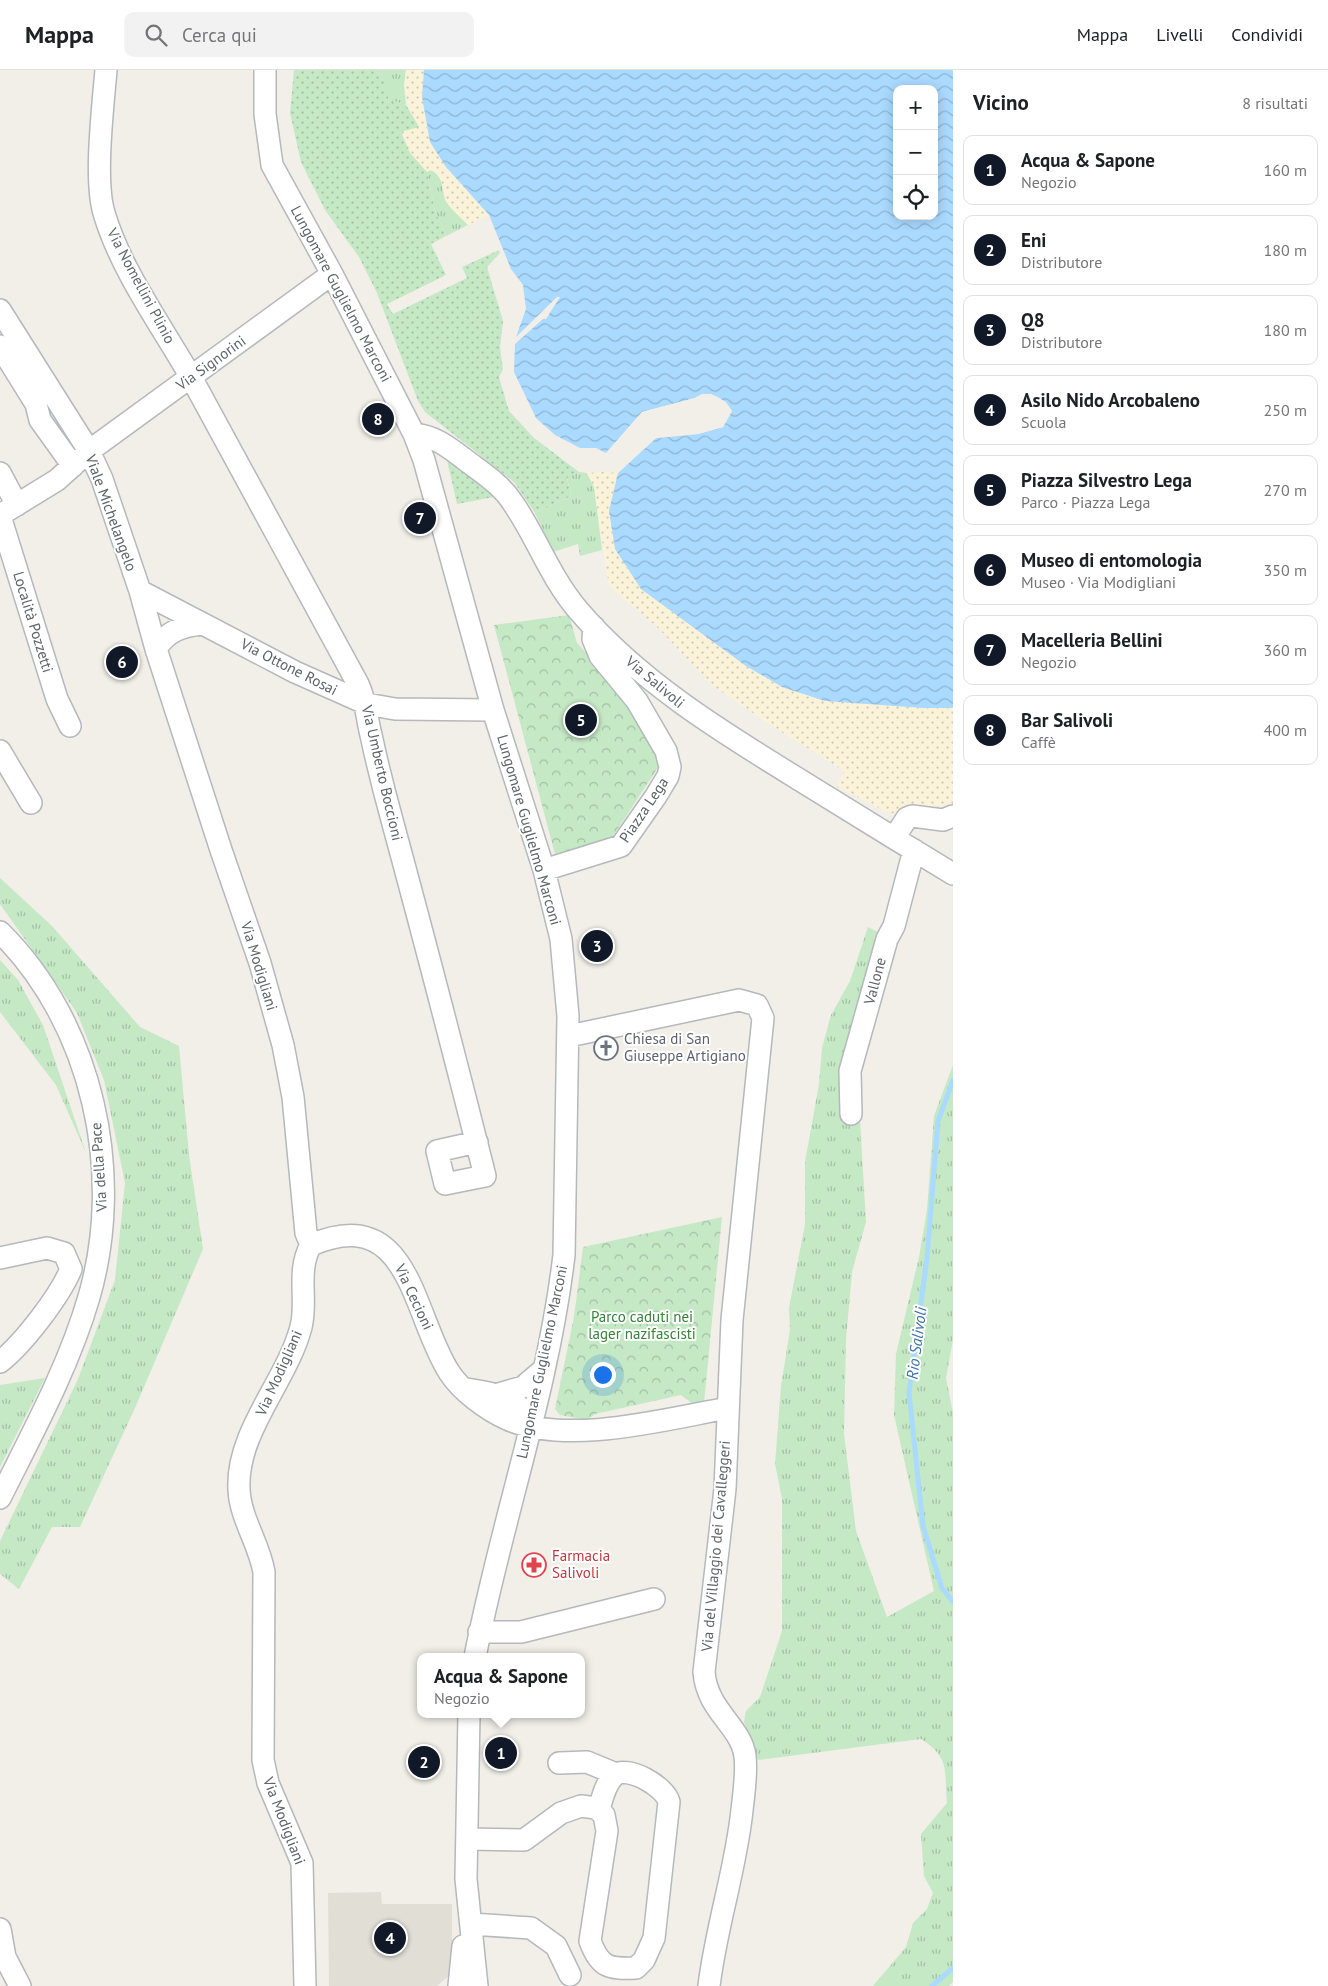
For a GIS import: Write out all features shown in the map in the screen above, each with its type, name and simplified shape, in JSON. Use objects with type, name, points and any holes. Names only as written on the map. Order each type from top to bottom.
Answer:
[{"type":"street","name":"Via Nomellini Plinio","points":[[106,70],[100,182],[104,213],[118,248],[144,298],[191,378]]},
{"type":"street","name":"Lungomare Guglielmo Marconi","points":[[265,70],[265,114],[272,165],[332,274],[414,434],[424,460],[493,710],[544,870],[563,956],[569,1036],[564,1255],[560,1290],[532,1426],[502,1533],[476,1653]]},
{"type":"street","name":"Via Signorini","points":[[89,451],[332,274]]},
{"type":"street","name":"Viale Michelangelo","points":[[0,310],[89,451],[102,479],[140,591],[156,649]]},
{"type":"street","points":[[0,346],[36,404],[40,420],[73,466]]},
{"type":"street","name":"Via Umberto Boccioni","points":[[191,378],[358,684],[367,704],[380,773],[425,936],[477,1142]]},
{"type":"street","name":"Via Salivoli","points":[[414,434],[430,435],[445,444],[498,485],[513,502],[525,522],[552,576],[594,628],[645,676],[692,712],[953,874]]},
{"type":"street","points":[[5,512],[57,480],[89,451]]},
{"type":"street","name":"Località Pozzetti","points":[[0,473],[5,512],[57,700],[70,726]]},
{"type":"street","name":"Via Ottone Rosai","points":[[140,591],[296,672],[367,704],[395,709],[493,710]]},
{"type":"street","points":[[156,649],[164,637],[173,631],[202,624]]},
{"type":"street","name":"Piazza Lega","points":[[544,870],[621,846],[656,796],[668,776],[670,767],[666,751],[636,700],[600,656],[593,639],[594,628]]},
{"type":"street","name":"Via Modigliani","points":[[156,649],[260,964],[283,1045],[293,1097],[306,1233],[311,1245],[304,1257],[301,1326],[243,1455],[239,1483],[242,1510],[261,1556],[264,1572],[262,1760],[268,1783],[302,1863],[305,1986]]},
{"type":"street","points":[[0,751],[31,803]]},
{"type":"street","points":[[894,838],[907,818],[912,816],[943,820],[953,816]]},
{"type":"street","name":"Vallone","points":[[851,1114],[850,1072],[886,939],[894,926],[914,850]]},
{"type":"street","name":"Via della Pace","points":[[0,932],[27,964],[46,991],[68,1032],[93,1102],[104,1179],[102,1232],[98,1262],[89,1298],[74,1342],[0,1498]]},
{"type":"street","name":"Via del Villaggio dei Cavalleggeri","points":[[569,1036],[739,1000],[756,1005],[762,1018],[732,1320],[725,1489],[704,1672],[705,1686],[712,1700],[741,1743],[746,1775],[741,1823],[708,1986]]},
{"type":"street","name":"Via Cecioni","points":[[311,1245],[352,1235],[375,1240],[388,1249],[398,1260],[412,1285],[441,1359],[450,1374],[465,1389],[495,1413],[509,1420],[532,1426],[567,1431],[630,1426],[728,1408]]},
{"type":"street","points":[[0,1258],[52,1248],[64,1253],[70,1261],[71,1269],[31,1332],[13,1352],[0,1362]]},
{"type":"street","points":[[496,1395],[524,1387],[544,1370]]},
{"type":"street","points":[[465,1389],[496,1395],[520,1405],[532,1426]]},
{"type":"street","points":[[479,1632],[521,1632],[654,1599]]},
{"type":"street","points":[[469,1718],[468,1901],[477,1986]]},
{"type":"street","points":[[559,1763],[587,1762],[616,1774]]},
{"type":"street","points":[[467,1838],[524,1840],[548,1821],[570,1808],[588,1806],[599,1810],[604,1816],[607,1831],[590,1941],[596,1958],[605,1965],[615,1969],[636,1968],[644,1960],[654,1938],[669,1802],[666,1794],[659,1786],[622,1772],[616,1774],[610,1781],[599,1810]]},
{"type":"street","points":[[459,1986],[468,1901]]},
{"type":"street","points":[[471,1924],[531,1928],[556,1946],[567,1981]]},
{"type":"street","points":[[0,1929],[9,1975]]},
{"type":"street","points":[[567,1981],[580,1966],[596,1958]]},
{"type":"shaded area","points":[[381,1892],[382,1904],[452,1904],[452,1973],[437,1986],[329,1986],[328,1893]]},
{"type":"green space","points":[[294,70],[371,70],[382,75],[388,99],[406,105],[419,127],[401,132],[410,153],[427,172],[435,211],[446,236],[431,244],[446,275],[387,304],[393,314],[467,278],[462,267],[499,250],[500,253],[487,267],[503,321],[500,347],[503,369],[499,377],[509,411],[534,438],[579,472],[567,478],[571,496],[535,513],[514,482],[425,412],[418,401],[377,293],[359,257],[325,210],[301,162],[290,113]]},
{"type":"green space","points":[[371,70],[406,70],[404,85],[406,105],[388,99],[382,75]]},
{"type":"green space","points":[[430,170],[438,175],[442,183],[447,204],[468,225],[446,236],[435,211],[427,172]]},
{"type":"green space","points":[[447,460],[452,462],[494,497],[457,504]]},
{"type":"green space","points":[[579,472],[587,473],[594,487],[602,550],[580,556],[578,544],[553,552],[535,513],[571,496],[567,478]]},
{"type":"green space","points":[[569,615],[577,643],[633,703],[663,760],[611,839],[555,854],[494,625]]},
{"type":"green space","points":[[0,878],[52,926],[140,1027],[179,1046],[189,1155],[203,1249],[135,1408],[80,1527],[52,1527],[19,1589],[0,1574],[0,1541],[78,1379],[115,1280],[125,1183],[104,1080],[77,1013],[0,904]]},
{"type":"green space","points":[[868,927],[880,933],[889,963],[858,1087],[866,1222],[852,1272],[846,1339],[844,1434],[856,1531],[887,1617],[934,1591],[894,1415],[896,1354],[919,1257],[927,1210],[934,1116],[953,1065],[953,1340],[946,1378],[953,1413],[953,1982],[949,1986],[873,1986],[906,1947],[913,1923],[927,1909],[933,1893],[924,1876],[921,1834],[947,1803],[942,1759],[931,1746],[921,1739],[758,1760],[744,1722],[746,1711],[760,1697],[782,1631],[782,1498],[775,1464],[781,1386],[790,1330],[789,1308],[805,1224],[805,1162],[819,1084],[822,1048],[831,1015],[850,981]]},
{"type":"green space","points":[[0,960],[18,980],[43,1025],[86,1153],[56,1085],[0,1012]]},
{"type":"green space","name":"Parco caduti nei lager nazifascisti","points":[[722,1217],[704,1403],[694,1405],[681,1395],[595,1414],[587,1420],[560,1415],[555,1409],[574,1317],[583,1247]]},
{"type":"green space","points":[[45,1378],[0,1467],[0,1385]]},
{"type":"sand","points":[[406,70],[424,70],[422,97],[430,142],[446,167],[489,215],[468,225],[447,203],[438,176],[430,170],[427,172],[410,153],[401,131],[419,127],[405,93]]},
{"type":"sand","points":[[587,473],[618,473],[609,511],[641,589],[692,625],[879,705],[953,708],[953,817],[935,813],[889,813],[837,787],[844,771],[769,724],[712,685],[658,628],[609,586],[594,487]]},
{"type":"water","points":[[424,70],[953,70],[953,708],[923,708],[825,701],[782,687],[746,666],[641,589],[615,549],[609,511],[618,473],[656,438],[698,434],[723,427],[732,411],[725,402],[716,396],[706,394],[642,412],[606,453],[596,448],[580,448],[555,435],[536,418],[514,372],[515,344],[543,319],[546,319],[560,297],[557,297],[516,337],[526,309],[523,285],[511,269],[489,215],[446,167],[430,142],[422,97]]},
{"type":"pier","points":[[702,394],[711,394],[726,402],[732,411],[723,427],[698,434],[656,438],[618,473],[616,471],[655,436],[697,432],[722,424],[729,411],[724,404],[710,396],[703,396],[695,401],[643,415],[607,455],[606,453],[642,412],[695,398]]},
{"type":"waterway","name":"Rio Salivoli","points":[[953,1080],[938,1121],[927,1258],[909,1393],[923,1526],[942,1588],[953,1602]]},
{"type":"waterway","name":"Rio Salivoli","points":[[932,1986],[953,1968]]},
{"type":"place","name":"Bar Salivoli","points":[[378,419]]},
{"type":"place","name":"Macelleria Bellini","points":[[420,518]]},
{"type":"place","name":"Museo di entomologia","points":[[122,662]]},
{"type":"place","name":"Piazza Silvestro Lega","points":[[581,720]]},
{"type":"place","name":"Q8","points":[[597,946]]},
{"type":"place","name":"Chiesa di San Giuseppe Artigiano","points":[[606,1048]]},
{"type":"place","name":"Farmacia Salivoli","points":[[534,1565]]},
{"type":"place","name":"Acqua & Sapone","points":[[501,1753]]},
{"type":"place","name":"Eni","points":[[424,1762]]},
{"type":"place","name":"Asilo Nido Arcobaleno","points":[[390,1938]]}]
